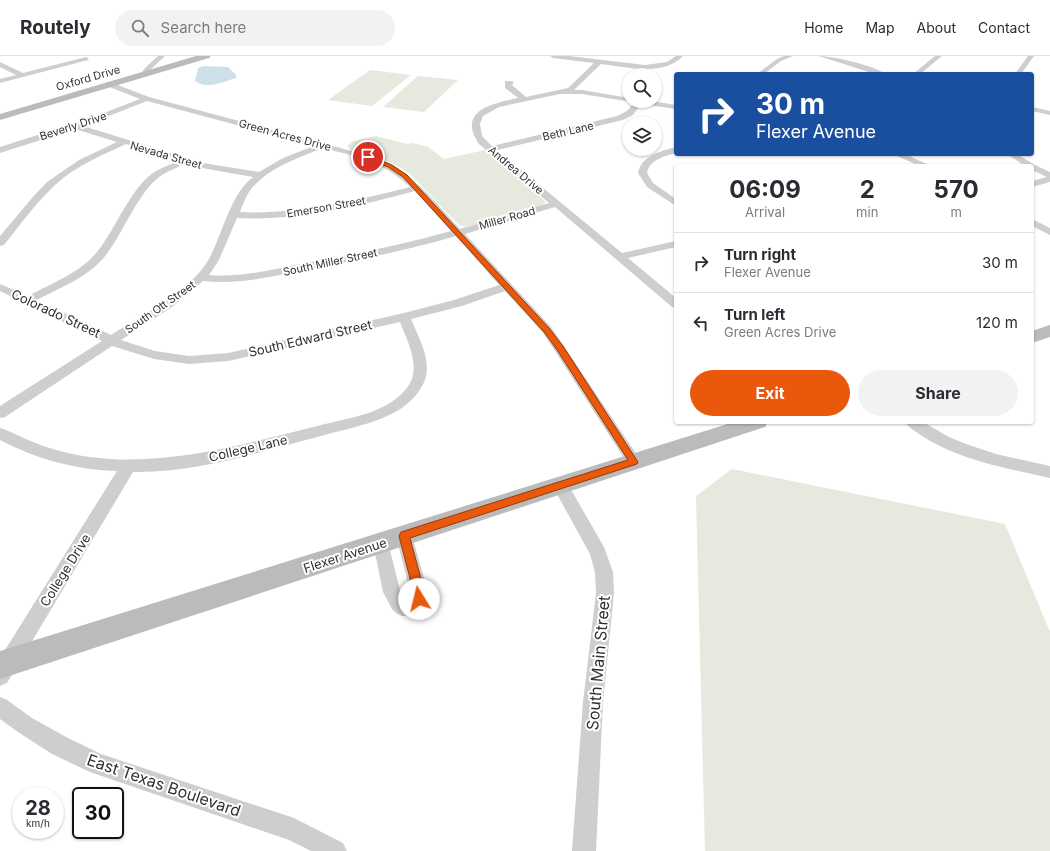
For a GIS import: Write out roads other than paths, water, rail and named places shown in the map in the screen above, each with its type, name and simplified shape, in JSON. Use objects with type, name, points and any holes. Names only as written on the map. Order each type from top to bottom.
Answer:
[{"type":"street","points":[[143,74],[162,56]]},
{"type":"street","name":"Oxford Drive","points":[[0,117],[206,56]]},
{"type":"street","points":[[553,56],[632,67],[652,67],[669,64],[680,56]]},
{"type":"street","points":[[763,72],[779,60],[790,56]]},
{"type":"street","points":[[822,56],[876,72]]},
{"type":"street","points":[[919,72],[939,56]]},
{"type":"street","points":[[1019,72],[1031,56]]},
{"type":"street","points":[[0,81],[86,59]]},
{"type":"street","name":"Andrea Drive","points":[[599,62],[573,88],[562,93],[492,107],[479,117],[475,127],[476,132],[482,142],[490,149],[674,302]]},
{"type":"street","points":[[0,64],[22,75]]},
{"type":"street","points":[[510,82],[508,83],[508,86],[525,100]]},
{"type":"street","name":"Green Acres Drive","points":[[110,84],[146,99],[323,145],[381,162],[398,171],[417,188],[547,330],[634,462]]},
{"type":"street","points":[[562,93],[582,92],[622,99]]},
{"type":"street","name":"Beverly Drive","points":[[0,150],[74,126],[146,99]]},
{"type":"street","points":[[662,105],[674,107]]},
{"type":"street","name":"Beth Lane","points":[[490,149],[620,118],[630,113],[633,108]]},
{"type":"street","points":[[1034,109],[1050,113]]},
{"type":"street","name":"Nevada Street","points":[[74,126],[185,161],[220,169],[260,175]]},
{"type":"street","points":[[0,243],[43,192],[60,177],[89,158],[124,142]]},
{"type":"street","name":"South Ott Street","points":[[0,413],[171,301],[201,278],[214,260],[246,190],[260,175],[286,160],[323,145]]},
{"type":"street","points":[[674,151],[650,160],[642,172],[647,182],[674,202]]},
{"type":"street","points":[[902,156],[922,164]]},
{"type":"street","points":[[1014,156],[1028,164]]},
{"type":"street","points":[[29,300],[80,272],[96,260],[145,185],[159,173],[185,161]]},
{"type":"street","points":[[1034,167],[1050,174]]},
{"type":"street","points":[[1034,183],[1050,179]]},
{"type":"street","name":"Emerson Street","points":[[234,215],[264,216],[296,213],[417,188]]},
{"type":"street","name":"Miller Road","points":[[458,232],[556,204]]},
{"type":"street","points":[[1034,223],[1050,232]]},
{"type":"street","name":"South Miller Street","points":[[201,278],[232,279],[271,274],[397,249],[458,232]]},
{"type":"street","points":[[1038,235],[1050,232]]},
{"type":"street","points":[[619,257],[674,244]]},
{"type":"street","name":"South Edward Street","points":[[112,340],[131,349],[154,355],[189,360],[208,359],[248,353],[404,317],[458,303],[507,286]]},
{"type":"street","name":"Colorado Street","points":[[0,287],[112,340]]},
{"type":"street","name":"College Lane","points":[[0,434],[35,450],[58,457],[82,462],[129,465],[196,460],[236,454],[376,415],[390,409],[407,396],[414,387],[421,370],[420,361],[404,317]]},
{"type":"street","points":[[1034,336],[1050,331]]},
{"type":"street","name":"Flexer Avenue","points":[[2,668],[381,543],[752,424]]},
{"type":"street","points":[[915,424],[937,438],[976,455],[1050,472]]},
{"type":"street","name":"College Drive","points":[[2,668],[129,465]]},
{"type":"street","name":"South Main Street","points":[[560,485],[598,552],[604,572],[606,593],[593,702],[584,851]]},
{"type":"street","points":[[381,543],[395,598],[402,607],[412,606],[419,599],[420,595],[404,536]]},
{"type":"street","name":"East Texas Boulevard","points":[[0,707],[25,725],[60,746],[98,764],[294,830],[323,848]]}]
